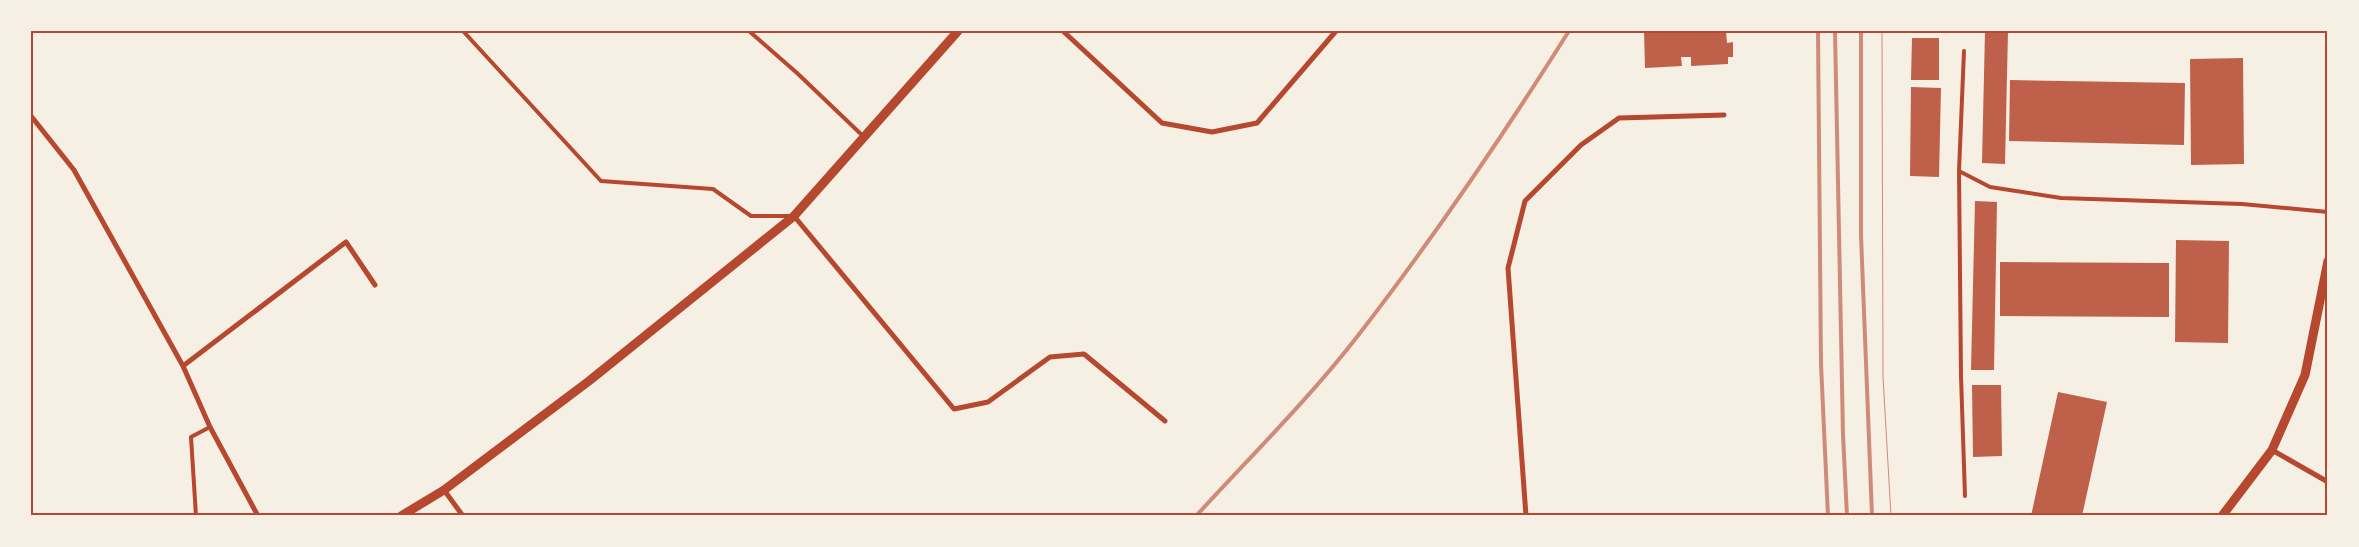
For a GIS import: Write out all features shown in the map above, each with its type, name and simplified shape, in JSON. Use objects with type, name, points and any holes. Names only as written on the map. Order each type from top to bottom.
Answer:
[{"type":"street","points":[[401,516],[444,490],[589,381],[794,216],[958,31]]},
{"type":"street","points":[[1063,31],[1162,123],[1212,132],[1257,123],[1336,31]]},
{"type":"street","points":[[1526,516],[1508,268],[1525,201],[1581,145],[1619,118],[1724,115]]},
{"type":"street","points":[[31,116],[74,170],[183,366],[210,427],[258,516]]},
{"type":"street","points":[[794,216],[954,409],[988,402],[1050,357],[1084,354],[1165,421]]},
{"type":"street","points":[[183,366],[346,242],[375,285]]},
{"type":"street","points":[[2222,516],[2272,450],[2305,375],[2328,262]]},
{"type":"street","points":[[2272,450],[2328,482]]},
{"type":"street","points":[[444,490],[463,516]]},
{"type":"lane","points":[[464,31],[601,181],[713,189],[751,216],[794,216]]},
{"type":"lane","points":[[749,31],[797,72],[864,137]]},
{"type":"lane","points":[[1964,51],[1959,171],[1961,376],[1965,496]]},
{"type":"lane","points":[[1959,171],[1990,187],[2061,198],[2242,204],[2328,212]]},
{"type":"lane","points":[[196,516],[191,437],[210,427]]},
{"type":"building","points":[[1644,31],[1726,31],[1727,43],[1733,42],[1733,57],[1728,57],[1728,64],[1691,66],[1691,57],[1681,57],[1682,66],[1645,68]]},
{"type":"building","points":[[1985,31],[2008,31],[2005,164],[1982,163]]},
{"type":"building","points":[[1912,38],[1939,38],[1939,80],[1911,80]]},
{"type":"building","points":[[2243,58],[2244,164],[2191,165],[2190,59]]},
{"type":"building","points":[[2010,80],[2185,83],[2184,145],[2009,141]]},
{"type":"building","points":[[1911,87],[1941,88],[1939,177],[1910,176]]},
{"type":"building","points":[[1975,201],[1997,202],[1994,370],[1971,370]]},
{"type":"building","points":[[2176,240],[2229,241],[2228,343],[2175,342]]},
{"type":"building","points":[[2000,262],[2169,263],[2169,317],[2000,316]]},
{"type":"building","points":[[1972,385],[2001,385],[2002,456],[1973,457]]},
{"type":"building","points":[[2058,392],[2107,402],[2082,516],[2031,516]]},
{"type":"tram line","points":[[1882,31],[1883,377],[1891,516]]},
{"type":"railway","points":[[1196,516],[1301,404],[1360,333],[1468,184],[1569,31]]},
{"type":"railway","points":[[1818,31],[1821,364],[1828,516]]},
{"type":"railway","points":[[1835,31],[1843,435],[1847,516]]},
{"type":"railway","points":[[1861,31],[1861,235],[1872,516]]}]
